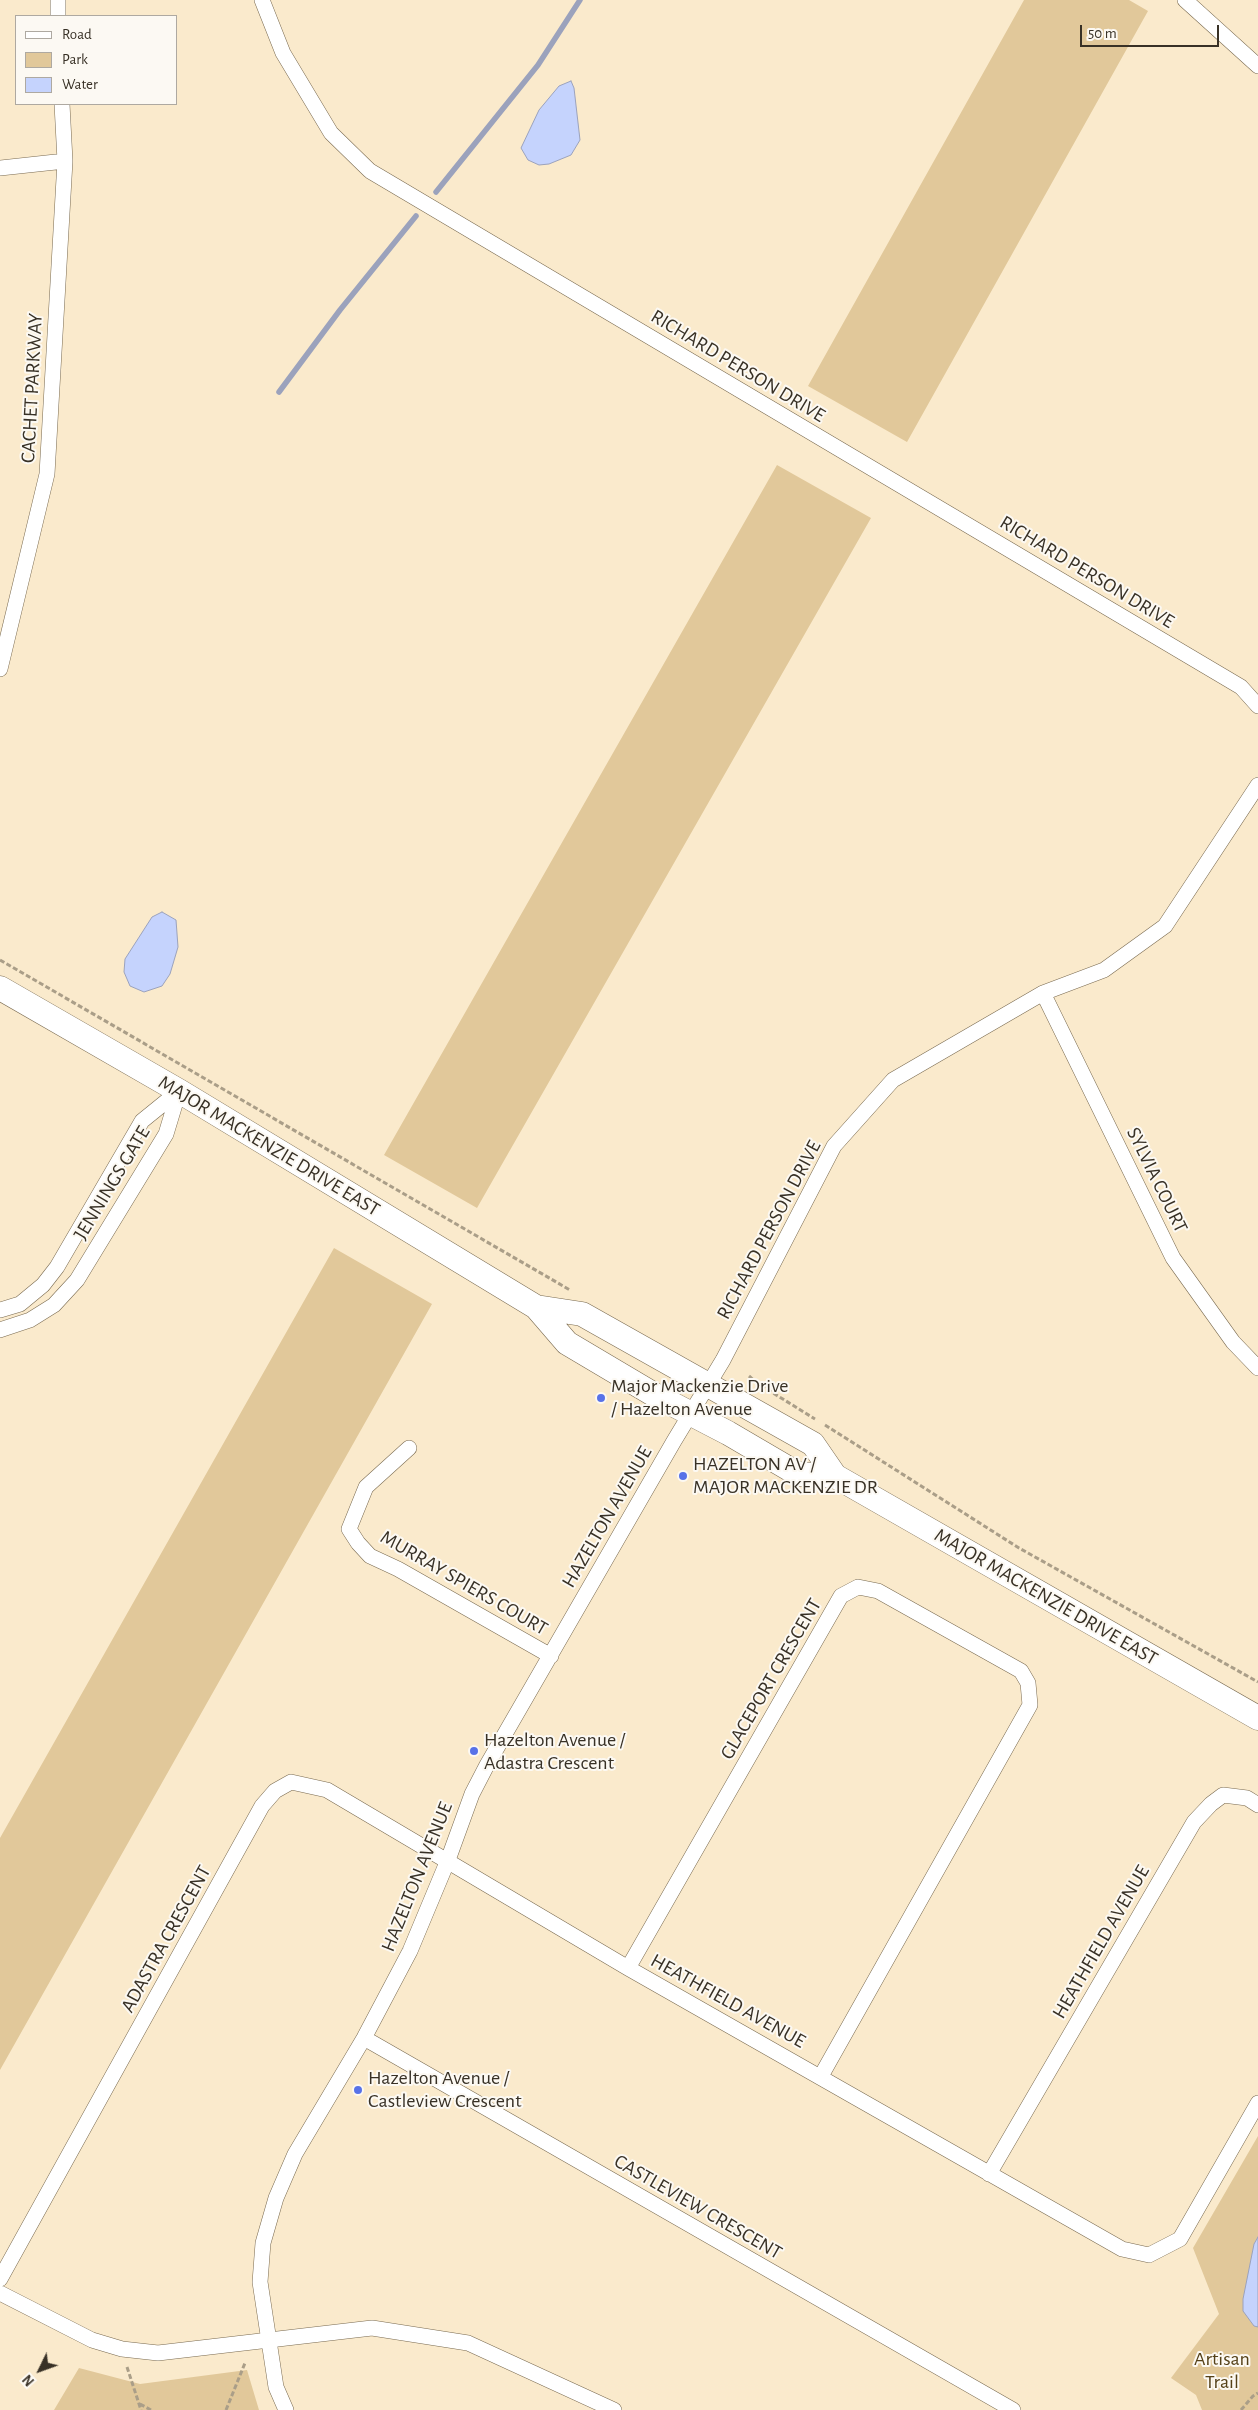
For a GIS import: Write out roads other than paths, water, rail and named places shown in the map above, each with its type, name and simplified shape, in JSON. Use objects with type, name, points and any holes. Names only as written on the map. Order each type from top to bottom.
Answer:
[{"type":"main road","name":"MAJOR MACKENZIE DRIVE EAST","points":[[0,988],[179,1090],[536,1307],[568,1343],[690,1415],[728,1433],[798,1474],[835,1476]]},
{"type":"main road","name":"MAJOR MACKENZIE DRIVE EAST","points":[[536,1307],[582,1314],[813,1444],[835,1476],[1258,1718]]},
{"type":"street","name":"RICHARD PERSON DRIVE","points":[[262,0],[283,53],[331,133],[370,172],[1233,682],[1241,687],[1258,706]]},
{"type":"street","points":[[1185,0],[1258,66]]},
{"type":"street","name":"CACHET PARKWAY","points":[[0,669],[47,474],[65,161],[62,105]]},
{"type":"street","points":[[0,168],[65,161]]},
{"type":"street","name":"RICHARD PERSON DRIVE","points":[[708,1385],[834,1146],[893,1080],[1043,993],[1104,970],[1165,926],[1258,785]]},
{"type":"street","name":"SYLVIA COURT","points":[[1043,993],[1173,1258],[1233,1342],[1258,1368]]},
{"type":"street","name":"JENNINGS GATE","points":[[0,1310],[20,1304],[43,1285],[57,1267],[142,1121],[179,1090]]},
{"type":"street","name":"JENNINGS GATE","points":[[0,1330],[30,1320],[54,1305],[77,1280],[166,1134],[179,1090]]},
{"type":"street","points":[[57,1267],[77,1280]]},
{"type":"street","name":"HAZELTON AVENUE","points":[[286,2410],[276,2387],[260,2282],[263,2243],[276,2198],[295,2154],[364,2038],[410,1951],[448,1860],[472,1794],[708,1385]]},
{"type":"street","name":"MURRAY SPIERS COURT","points":[[409,1448],[366,1487],[356,1508],[350,1529],[358,1543],[370,1556],[398,1569],[551,1656]]},
{"type":"street","name":"GLACEPORT CRESCENT","points":[[628,1968],[841,1596],[858,1587],[878,1590],[1021,1671],[1028,1683],[1030,1705],[821,2076]]},
{"type":"street","name":"ADASTRA CRESCENT","points":[[0,2279],[262,1806],[275,1792],[291,1782],[327,1790],[448,1860]]},
{"type":"street","name":"HEATHFIELD AVENUE","points":[[989,2174],[1194,1822],[1210,1804],[1224,1795],[1247,1798],[1258,1805]]},
{"type":"street","name":"HEATHFIELD AVENUE","points":[[448,1860],[628,1968],[821,2076],[1122,2249],[1149,2255],[1180,2239],[1258,2103]]},
{"type":"street","name":"CASTLEVIEW CRESCENT","points":[[364,2038],[1013,2410]]},
{"type":"street","points":[[0,2293],[92,2340],[122,2349],[158,2353],[372,2328],[468,2343],[614,2410]]},
{"type":"water","points":[[571,81],[574,88],[580,140],[571,155],[549,164],[539,165],[528,160],[521,148],[539,110],[559,86]]},
{"type":"water","points":[[162,912],[176,920],[178,947],[170,974],[162,986],[144,992],[130,986],[124,972],[125,959],[152,917]]},
{"type":"water","points":[[1258,2237],[1258,2327],[1254,2326],[1243,2311],[1243,2299],[1254,2244]]},
{"type":"waterway","points":[[436,192],[538,65],[580,0]]},
{"type":"waterway","points":[[279,392],[340,310],[416,216]]},
{"type":"place","name":"Major Mackenzie Drive / Hazelton Avenue","points":[[601,1398]]},
{"type":"place","name":"HAZELTON AV / MAJOR MACKENZIE DR","points":[[683,1476]]},
{"type":"place","name":"Hazelton Avenue / Adastra Crescent","points":[[474,1751]]},
{"type":"place","name":"Hazelton Avenue / Castleview Crescent","points":[[358,2090]]},
{"type":"park label","name":"Artisan Trail","points":[[1222,2370]]}]
